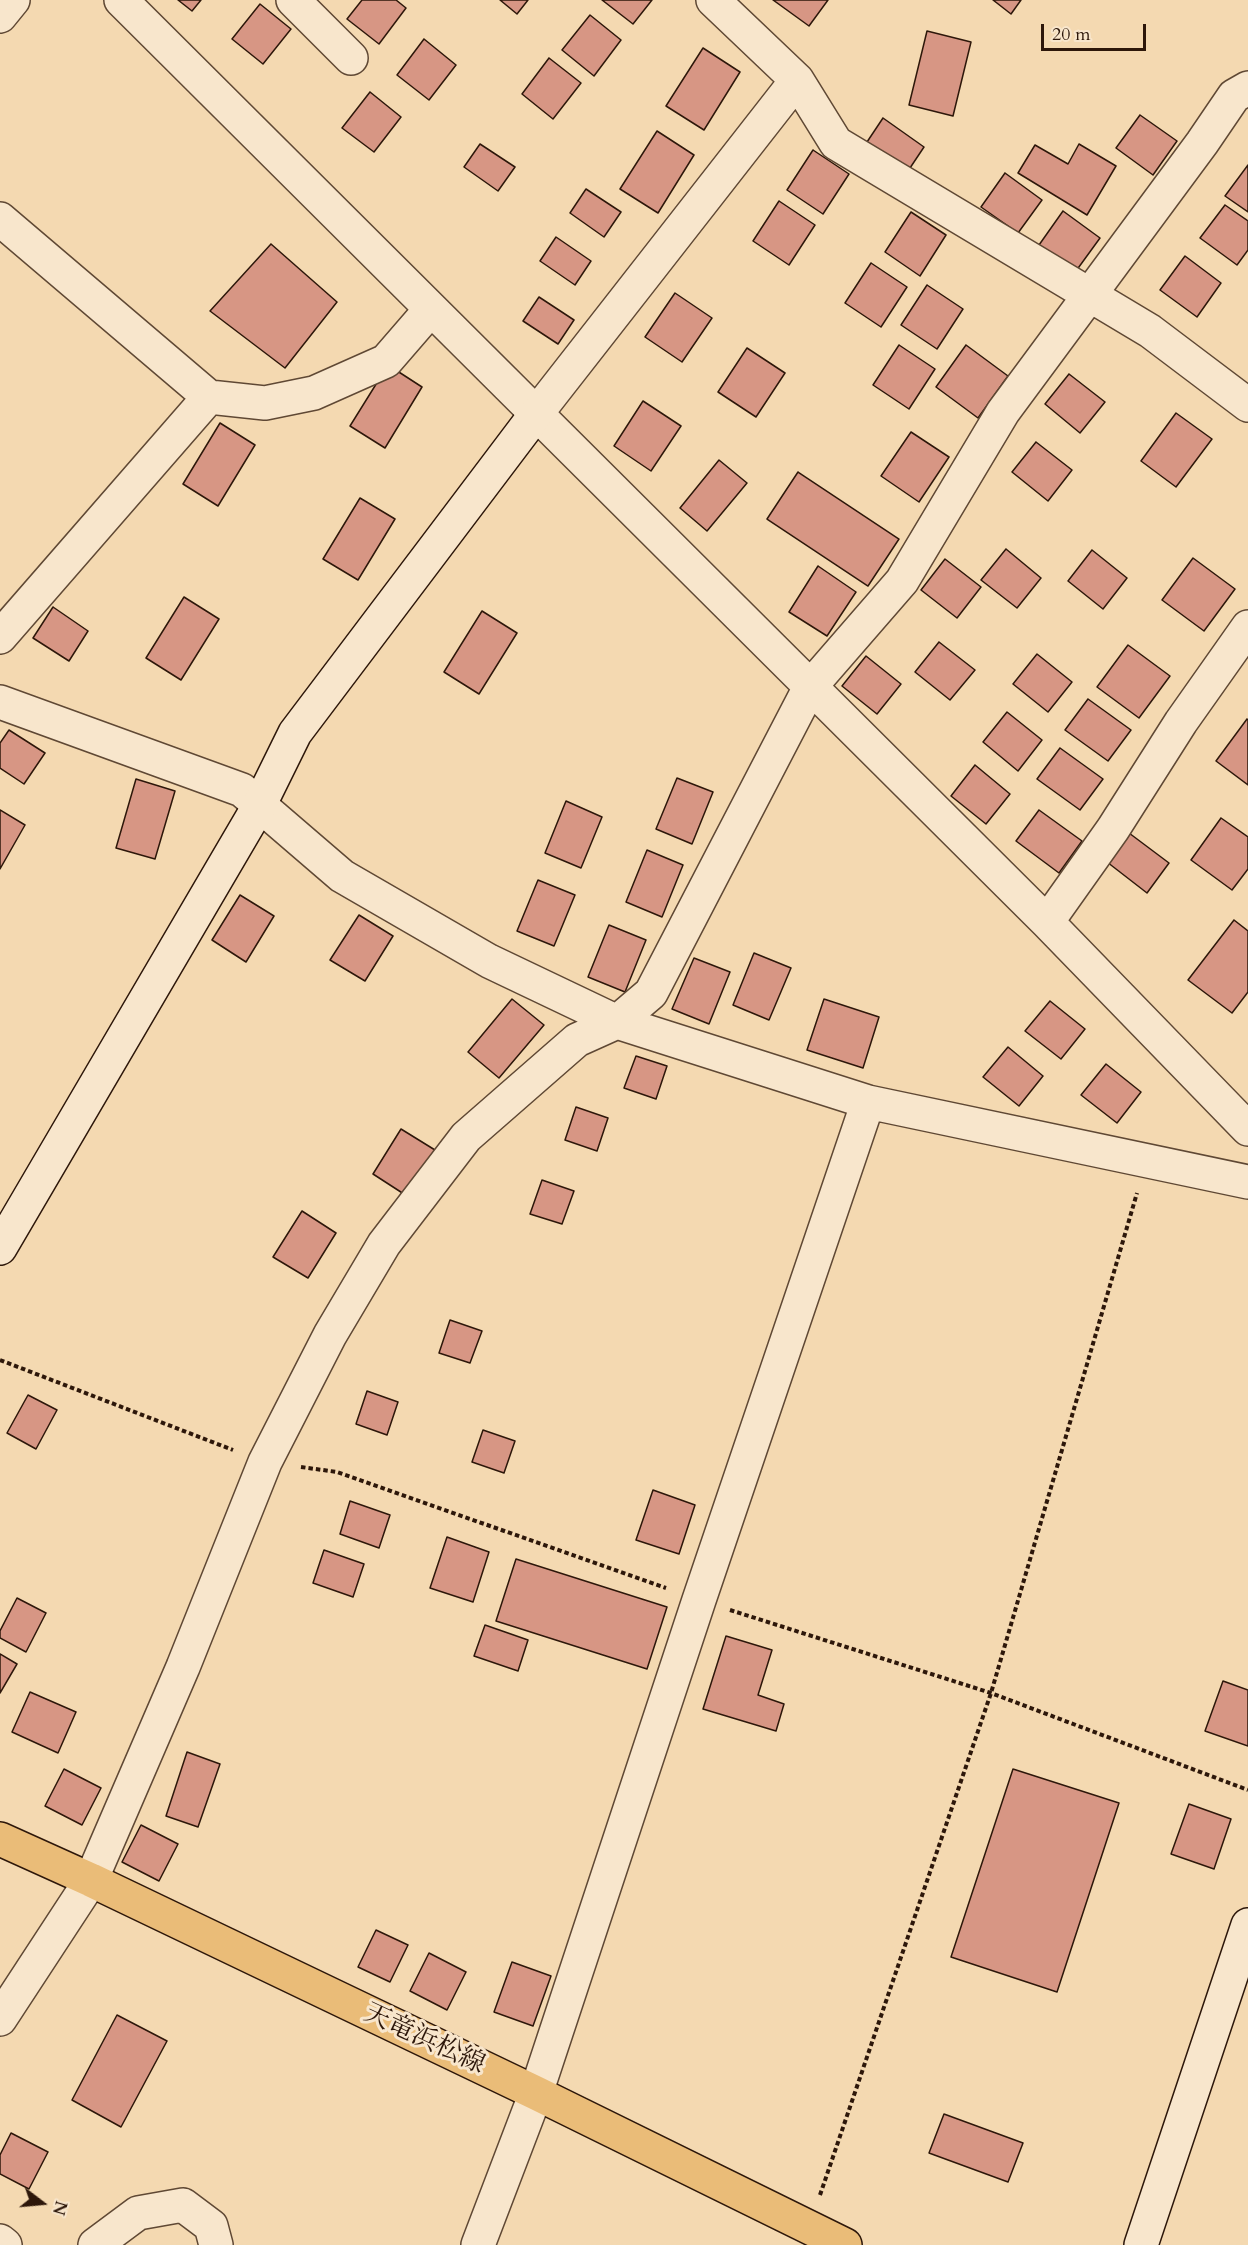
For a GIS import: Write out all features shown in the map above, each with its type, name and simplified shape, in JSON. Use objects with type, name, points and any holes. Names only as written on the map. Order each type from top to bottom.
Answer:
[{"type":"main road","name":"天竜浜松線","points":[[0,1839],[91,1880],[536,2093],[823,2237]]},
{"type":"street","points":[[0,16],[13,0]]},
{"type":"street","points":[[121,0],[1047,922],[1248,1129]]},
{"type":"street","points":[[293,0],[351,58]]},
{"type":"street","points":[[713,0],[797,80],[836,143],[1150,332],[1248,405]]},
{"type":"street","points":[[0,1248],[259,806],[295,733],[536,414],[797,80]]},
{"type":"street","points":[[0,2019],[91,1880],[178,1677],[265,1462],[330,1335],[384,1244],[466,1137],[577,1040],[617,1022],[651,993],[810,687],[902,580],[1003,412],[1202,143],[1234,96],[1248,88]]},
{"type":"street","points":[[0,219],[209,397],[265,403],[314,393],[386,361],[431,309]]},
{"type":"street","points":[[0,637],[209,397]]},
{"type":"street","points":[[1047,922],[1113,829],[1181,723],[1248,627]]},
{"type":"street","points":[[0,702],[242,790],[342,876],[489,961],[617,1022],[868,1102],[1248,1182]]},
{"type":"street","points":[[478,2245],[536,2093],[699,1600],[868,1102]]},
{"type":"street","points":[[1141,2245],[1248,1925]]},
{"type":"street","points":[[95,2245],[138,2213],[183,2205],[212,2226],[216,2245]]},
{"type":"street","points":[[0,2241],[5,2245]]},
{"type":"path","points":[[823,2237],[991,1694],[1146,1160]]},
{"type":"path","points":[[0,1360],[265,1462],[337,1472],[699,1600],[991,1694],[1248,1790]]},
{"type":"building","points":[[178,0],[201,0],[192,11]]},
{"type":"building","points":[[362,0],[396,0],[406,8],[379,44],[347,19]]},
{"type":"building","points":[[500,0],[528,0],[517,14]]},
{"type":"building","points":[[602,0],[652,0],[633,24]]},
{"type":"building","points":[[773,0],[828,0],[809,26]]},
{"type":"building","points":[[993,0],[1021,0],[1011,14]]},
{"type":"building","points":[[260,4],[291,29],[263,64],[232,39]]},
{"type":"building","points":[[590,15],[621,40],[594,76],[562,50]]},
{"type":"building","points":[[927,31],[971,42],[953,116],[909,105]]},
{"type":"building","points":[[424,39],[456,65],[429,100],[397,75]]},
{"type":"building","points":[[703,48],[740,72],[704,130],[666,106]]},
{"type":"building","points":[[549,58],[581,83],[553,119],[522,94]]},
{"type":"building","points":[[370,92],[401,117],[374,152],[342,128]]},
{"type":"building","points":[[1140,115],[1177,141],[1153,175],[1116,148]]},
{"type":"building","points":[[883,118],[924,147],[906,174],[865,145]]},
{"type":"building","points":[[657,131],[694,155],[658,213],[620,189]]},
{"type":"building","points":[[480,144],[515,167],[498,191],[464,167]]},
{"type":"building","points":[[1079,144],[1116,166],[1087,215],[1018,173],[1035,145],[1068,164]]},
{"type":"building","points":[[813,150],[849,174],[823,214],[787,190]]},
{"type":"building","points":[[1248,165],[1248,212],[1225,196]]},
{"type":"building","points":[[1005,173],[1042,200],[1018,233],[981,207]]},
{"type":"building","points":[[586,189],[621,212],[604,237],[570,213]]},
{"type":"building","points":[[779,201],[815,225],[789,265],[753,241]]},
{"type":"building","points":[[1225,205],[1248,221],[1248,250],[1237,265],[1200,238]]},
{"type":"building","points":[[1063,211],[1100,238],[1076,271],[1039,245]]},
{"type":"building","points":[[911,212],[946,235],[920,276],[885,252]]},
{"type":"building","points":[[556,237],[591,261],[575,285],[540,261]]},
{"type":"building","points":[[271,244],[337,302],[285,368],[210,311]]},
{"type":"building","points":[[1185,256],[1221,283],[1197,317],[1160,290]]},
{"type":"building","points":[[871,263],[907,287],[881,327],[845,303]]},
{"type":"building","points":[[927,285],[963,309],[937,349],[901,325]]},
{"type":"building","points":[[675,293],[712,318],[682,362],[645,337]]},
{"type":"building","points":[[539,297],[574,320],[558,344],[523,321]]},
{"type":"building","points":[[899,345],[935,369],[909,409],[873,385]]},
{"type":"building","points":[[966,345],[1008,376],[978,418],[936,387]]},
{"type":"building","points":[[747,348],[785,373],[756,417],[718,392]]},
{"type":"building","points":[[388,365],[422,387],[385,448],[350,426]]},
{"type":"building","points":[[1069,374],[1105,402],[1080,433],[1045,404]]},
{"type":"building","points":[[643,401],[681,426],[651,471],[614,446]]},
{"type":"building","points":[[1176,413],[1212,439],[1176,487],[1141,461]]},
{"type":"building","points":[[220,423],[255,445],[218,506],[183,484]]},
{"type":"building","points":[[911,432],[949,457],[919,502],[881,476]]},
{"type":"building","points":[[1036,442],[1072,470],[1048,501],[1012,472]]},
{"type":"building","points":[[719,460],[747,483],[707,531],[680,508]]},
{"type":"building","points":[[798,472],[899,539],[868,586],[767,519]]},
{"type":"building","points":[[360,498],[395,519],[358,580],[323,559]]},
{"type":"building","points":[[1006,549],[1041,578],[1017,608],[981,580]]},
{"type":"building","points":[[1092,550],[1127,578],[1103,609],[1068,581]]},
{"type":"building","points":[[1193,558],[1235,589],[1204,631],[1162,600]]},
{"type":"building","points":[[945,559],[981,587],[957,618],[921,590]]},
{"type":"building","points":[[818,566],[856,592],[827,636],[789,612]]},
{"type":"building","points":[[184,597],[219,619],[181,680],[146,658]]},
{"type":"building","points":[[53,607],[88,631],[69,661],[33,638]]},
{"type":"building","points":[[482,611],[517,633],[479,694],[444,672]]},
{"type":"building","points":[[939,642],[975,670],[950,700],[915,672]]},
{"type":"building","points":[[1128,645],[1170,676],[1139,718],[1097,687]]},
{"type":"building","points":[[1037,654],[1072,682],[1048,712],[1013,684]]},
{"type":"building","points":[[866,656],[901,684],[877,714],[842,686]]},
{"type":"building","points":[[1088,699],[1131,730],[1108,761],[1065,730]]},
{"type":"building","points":[[1007,712],[1042,740],[1018,771],[983,742]]},
{"type":"building","points":[[1248,720],[1248,785],[1216,761]]},
{"type":"building","points":[[9,730],[45,753],[24,784],[0,768],[0,743]]},
{"type":"building","points":[[1060,748],[1103,779],[1080,810],[1037,779]]},
{"type":"building","points":[[975,765],[1010,794],[986,824],[951,796]]},
{"type":"building","points":[[677,778],[713,792],[692,844],[656,829]]},
{"type":"building","points":[[136,779],[175,791],[155,859],[116,848]]},
{"type":"building","points":[[566,801],[602,817],[581,868],[545,853]]},
{"type":"building","points":[[0,810],[25,825],[0,869]]},
{"type":"building","points":[[1039,810],[1082,841],[1059,873],[1016,841]]},
{"type":"building","points":[[1221,818],[1248,837],[1248,869],[1232,890],[1191,860]]},
{"type":"building","points":[[1129,833],[1169,863],[1147,893],[1107,862]]},
{"type":"building","points":[[647,850],[683,865],[662,917],[626,902]]},
{"type":"building","points":[[538,880],[575,895],[554,946],[517,931]]},
{"type":"building","points":[[240,895],[274,916],[246,962],[212,940]]},
{"type":"building","points":[[359,915],[393,936],[365,981],[330,960]]},
{"type":"building","points":[[1234,920],[1248,931],[1248,992],[1232,1013],[1188,980]]},
{"type":"building","points":[[609,925],[646,940],[625,992],[588,977]]},
{"type":"building","points":[[754,953],[791,968],[769,1020],[733,1005]]},
{"type":"building","points":[[694,958],[730,972],[709,1024],[672,1009]]},
{"type":"building","points":[[512,999],[544,1025],[499,1078],[468,1052]]},
{"type":"building","points":[[824,999],[879,1017],[863,1068],[807,1050]]},
{"type":"building","points":[[1050,1001],[1085,1029],[1061,1059],[1025,1031]]},
{"type":"building","points":[[1008,1047],[1043,1076],[1019,1106],[983,1077]]},
{"type":"building","points":[[636,1056],[667,1066],[656,1099],[624,1088]]},
{"type":"building","points":[[1106,1064],[1141,1092],[1117,1123],[1081,1095]]},
{"type":"building","points":[[576,1107],[608,1118],[597,1151],[565,1140]]},
{"type":"building","points":[[401,1129],[435,1150],[407,1196],[373,1174]]},
{"type":"building","points":[[542,1180],[574,1191],[562,1224],[530,1214]]},
{"type":"building","points":[[302,1211],[336,1233],[308,1278],[273,1257]]},
{"type":"building","points":[[450,1320],[482,1331],[470,1363],[439,1353]]},
{"type":"building","points":[[367,1391],[398,1402],[387,1435],[356,1424]]},
{"type":"building","points":[[28,1395],[57,1410],[36,1449],[7,1433]]},
{"type":"building","points":[[483,1430],[515,1441],[504,1473],[472,1462]]},
{"type":"building","points":[[653,1490],[695,1505],[679,1554],[636,1540]]},
{"type":"building","points":[[350,1501],[390,1515],[379,1548],[340,1534]]},
{"type":"building","points":[[447,1537],[489,1552],[473,1602],[430,1588]]},
{"type":"building","points":[[324,1550],[364,1564],[353,1597],[313,1583]]},
{"type":"building","points":[[516,1559],[667,1607],[647,1669],[496,1621]]},
{"type":"building","points":[[17,1598],[46,1613],[26,1652],[0,1638],[0,1631]]},
{"type":"building","points":[[485,1625],[528,1640],[518,1671],[474,1656]]},
{"type":"building","points":[[726,1636],[772,1650],[758,1695],[784,1704],[776,1731],[703,1709]]},
{"type":"building","points":[[0,1654],[17,1664],[0,1693]]},
{"type":"building","points":[[1223,1681],[1248,1690],[1248,1746],[1205,1731]]},
{"type":"building","points":[[30,1692],[76,1712],[58,1753],[12,1732]]},
{"type":"building","points":[[187,1752],[220,1764],[198,1827],[166,1816]]},
{"type":"building","points":[[64,1769],[101,1788],[82,1825],[45,1806]]},
{"type":"building","points":[[1013,1769],[1119,1803],[1057,1992],[951,1957]]},
{"type":"building","points":[[1189,1804],[1231,1819],[1214,1869],[1171,1854]]},
{"type":"building","points":[[141,1825],[178,1844],[159,1881],[122,1862]]},
{"type":"building","points":[[376,1930],[408,1945],[390,1982],[358,1967]]},
{"type":"building","points":[[429,1953],[466,1972],[447,2010],[410,1991]]},
{"type":"building","points":[[512,1962],[551,1976],[533,2026],[494,2012]]},
{"type":"building","points":[[117,2015],[167,2041],[121,2127],[72,2100]]},
{"type":"building","points":[[944,2114],[1023,2143],[1008,2182],[929,2153]]},
{"type":"building","points":[[11,2133],[48,2152],[29,2189],[0,2174],[0,2155]]}]
